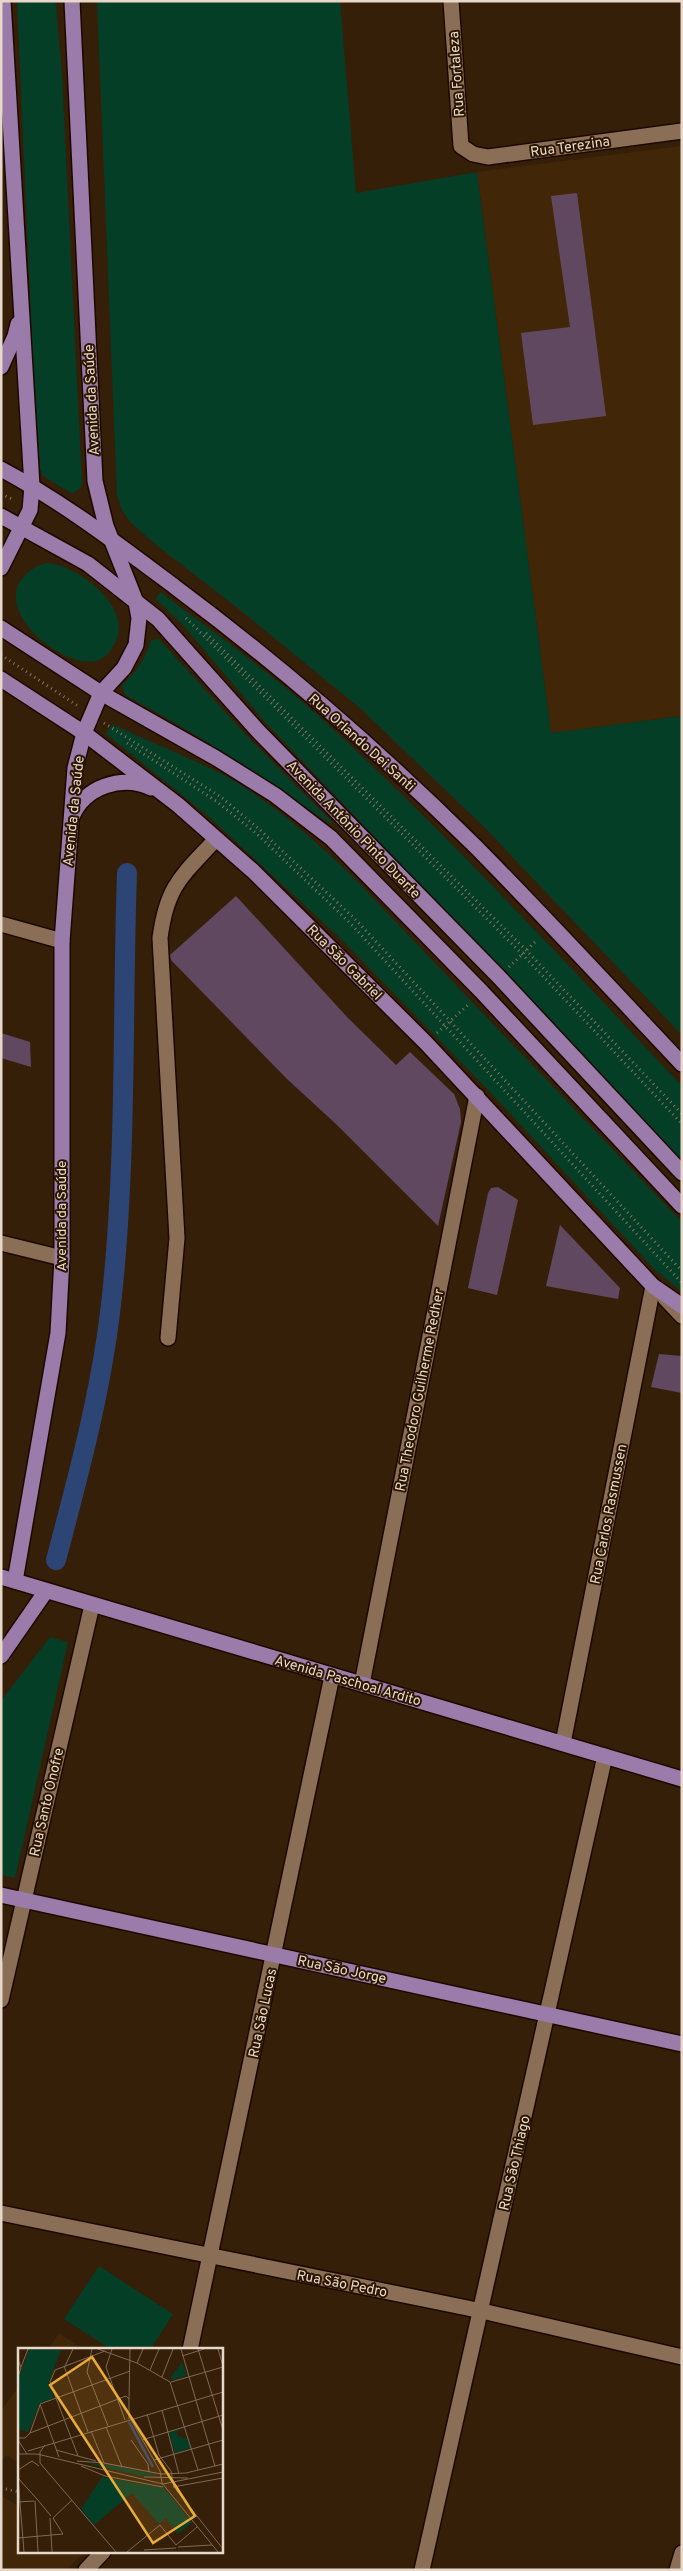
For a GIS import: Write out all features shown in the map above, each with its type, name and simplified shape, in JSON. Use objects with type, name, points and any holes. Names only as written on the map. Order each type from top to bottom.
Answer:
[{"type":"main road","points":[[1,568],[30,510],[32,486],[3,1]]},
{"type":"main road","name":"Avenida da Saúde","points":[[8,1579],[58,1333],[62,1258],[62,941],[69,826],[75,768],[84,733],[102,693],[124,668],[136,645],[139,618],[136,602],[111,539],[95,481],[72,1]]},
{"type":"main road","points":[[1,367],[15,336],[21,307]]},
{"type":"main road","name":"Rua Orlando Dei Santi","points":[[1,469],[32,486],[111,539],[234,630],[350,728],[474,845],[682,1064]]},
{"type":"main road","name":"Avenida Antônio Pinto Duarte","points":[[1,516],[23,526],[88,564],[158,619],[180,641],[258,731],[498,976],[682,1173]]},
{"type":"main road","name":"Avenida Antônio Pinto Duarte","points":[[1,628],[102,693],[252,780],[306,817],[331,838],[481,991],[682,1206]]},
{"type":"main road","name":"Rua São Gabriel","points":[[1,679],[84,733],[163,793],[216,839],[330,946],[477,1096],[653,1286],[682,1306]]},
{"type":"main road","points":[[69,826],[80,804],[90,793],[102,787],[123,783],[146,786],[163,793]]},
{"type":"main road","points":[[8,1579],[28,1601],[28,1617]]},
{"type":"main road","name":"Avenida Paschoal Ardito","points":[[8,1579],[682,1779]]},
{"type":"main road","points":[[1,1656],[46,1591]]},
{"type":"main road","name":"Rua São Jorge","points":[[1,1894],[682,2044]]},
{"type":"street","name":"Rua Fortaleza","points":[[451,1],[461,146]]},
{"type":"street","name":"Rua Terezina","points":[[461,146],[473,154],[488,157],[682,131]]},
{"type":"street","points":[[168,1338],[177,1238],[160,938],[164,910],[173,887],[216,839]]},
{"type":"street","points":[[1,924],[62,941]]},
{"type":"street","name":"Rua Theodoro Guilherme Redher","points":[[362,1684],[477,1096]]},
{"type":"street","points":[[1,1243],[62,1258]]},
{"type":"street","name":"Rua São Gabriel","points":[[653,1286],[682,1316]]},
{"type":"street","name":"Rua Carlos Rasmussen","points":[[563,1743],[653,1286]]},
{"type":"street","name":"Rua Santo Onofre","points":[[1,2000],[92,1605]]},
{"type":"street","name":"Rua São Lucas","points":[[190,2348],[275,1954],[332,1676]]},
{"type":"street","name":"Rua São Thiago","points":[[422,2570],[482,2311],[605,1756]]},
{"type":"street","name":"Rua São Pedro","points":[[1,2214],[482,2311],[682,2357]]},
{"type":"street","points":[[677,2570],[682,2553]]},
{"type":"street","points":[[86,2570],[101,2554]]},
{"type":"path","points":[[682,1114],[526,950],[186,616],[522,954],[682,1124]]},
{"type":"path","points":[[1,655],[216,801],[257,834],[351,924],[682,1283]]},
{"type":"path","points":[[92,718],[221,797],[259,829],[356,920],[451,1020],[682,1271]]},
{"type":"path","points":[[508,967],[535,942]]},
{"type":"path","points":[[431,1038],[469,1004]]},
{"type":"path","points":[[1,2488],[18,2492]]},
{"type":"shaded area","points":[[682,146],[682,716],[551,733],[477,172]]},
{"type":"shaded area","points":[[59,2333],[80,2348],[49,2348]]},
{"type":"shaded area","points":[[18,2387],[18,2462],[6,2455],[1,2463],[1,2411]]},
{"type":"shaded area","points":[[1,2495],[18,2506],[18,2554],[83,2554],[66,2570],[1,2570]]},
{"type":"green space","points":[[17,1],[55,1],[56,6],[62,75],[82,483],[79,490],[71,493],[43,476],[40,468],[33,362]]},
{"type":"green space","points":[[97,1],[340,1],[356,193],[477,172],[551,733],[682,716],[682,1035],[484,827],[361,709],[240,610],[155,544],[131,523],[122,510],[117,496]]},
{"type":"green space","points":[[46,563],[58,565],[86,579],[109,601],[116,614],[119,628],[116,641],[109,652],[99,660],[86,662],[71,658],[55,650],[41,640],[28,626],[19,612],[16,597],[19,583],[30,570]]},
{"type":"green space","points":[[160,592],[231,644],[343,738],[473,866],[682,1086],[682,1160],[265,722],[183,625],[156,599]]},
{"type":"green space","points":[[159,639],[245,734],[332,822],[330,824],[229,756],[125,695],[122,685],[140,665],[151,640]]},
{"type":"green space","points":[[112,724],[233,780],[269,804],[303,831],[351,875],[682,1222],[682,1292],[655,1270],[489,1091],[338,936],[208,816],[106,734]]},
{"type":"green space","points":[[50,1637],[68,1642],[15,1878],[1,1875],[1,1701]]},
{"type":"green space","points":[[99,2266],[173,2314],[151,2348],[109,2348],[64,2319]]},
{"type":"building","points":[[577,193],[606,416],[533,425],[521,333],[570,327],[551,196]]},
{"type":"building","points":[[236,896],[348,1018],[396,1065],[410,1052],[454,1094],[460,1109],[461,1122],[438,1226],[337,1125],[287,1079],[171,960],[170,955]]},
{"type":"building","points":[[1,1033],[30,1042],[31,1067],[1,1058]]},
{"type":"building","points":[[498,1187],[518,1200],[497,1295],[468,1288],[488,1193],[491,1188]]},
{"type":"building","points":[[560,1225],[620,1288],[618,1299],[546,1286]]},
{"type":"building","points":[[659,1354],[682,1356],[682,1393],[651,1387]]},
{"type":"waterway","points":[[56,1560],[81,1462],[103,1362],[112,1295],[117,1242],[122,1137],[127,873]]}]
